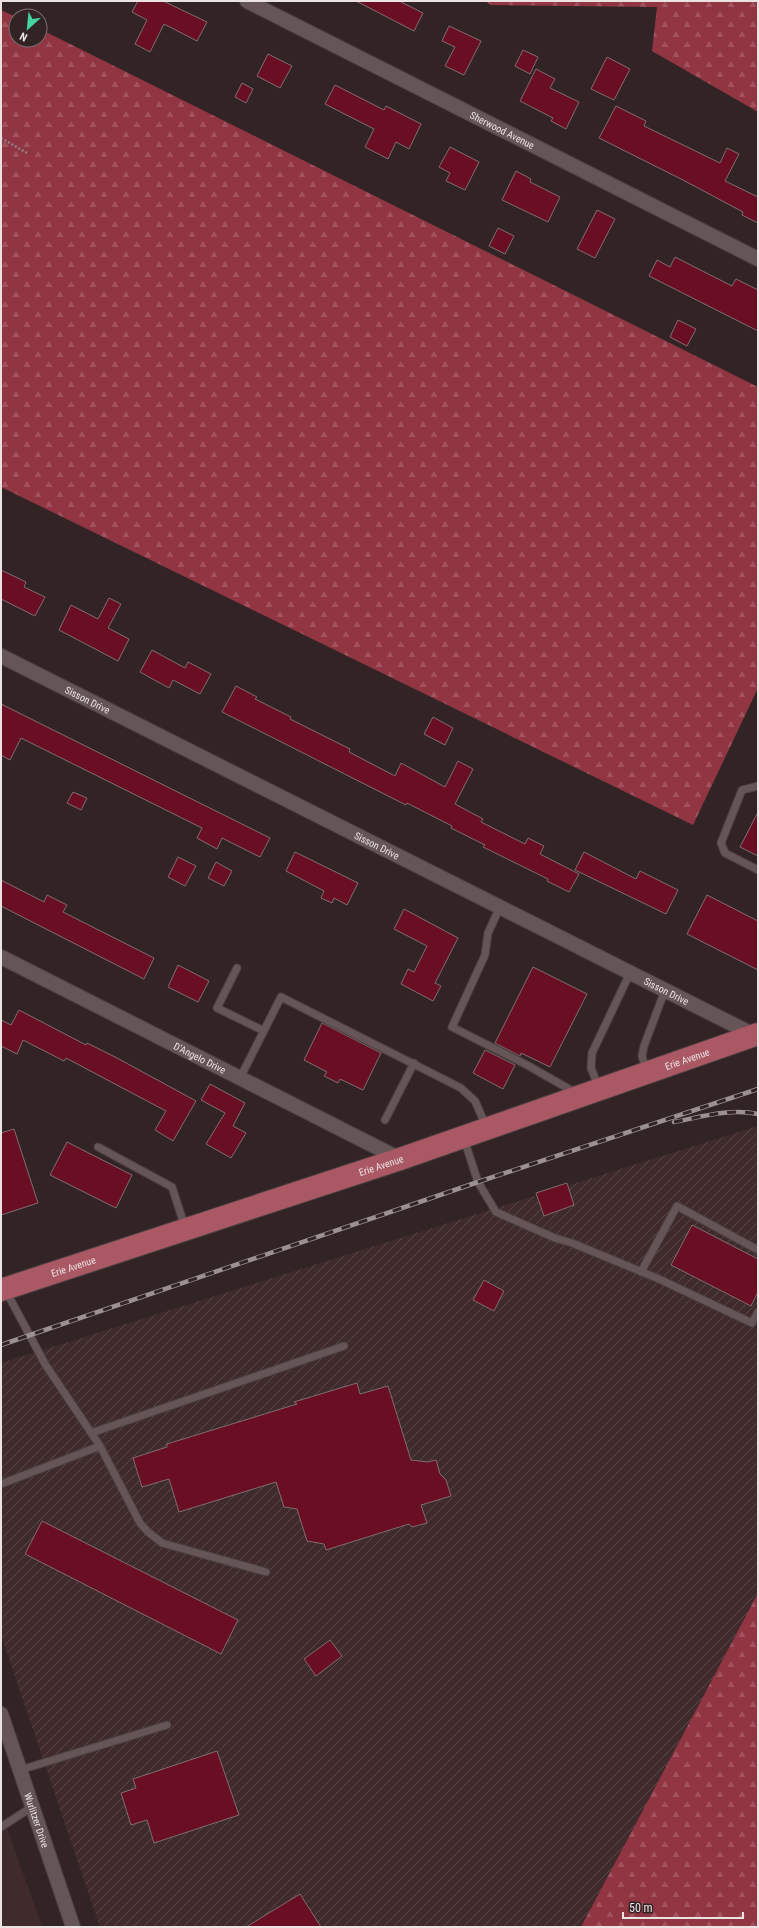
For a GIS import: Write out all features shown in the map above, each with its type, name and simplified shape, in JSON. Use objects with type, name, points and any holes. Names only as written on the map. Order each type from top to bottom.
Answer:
[{"type":"main road","name":"Erie Avenue","points":[[3,1289],[400,1159],[756,1034]]},
{"type":"street","name":"Sherwood Avenue","points":[[247,1],[758,259]]},
{"type":"street","name":"Sisson Drive","points":[[1,656],[630,973],[756,1034]]},
{"type":"street","name":"D'Angelo Drive","points":[[1,957],[400,1159]]},
{"type":"street","name":"Wurlitzer Drive","points":[[1,1714],[73,1927]]},
{"type":"lane","points":[[758,786],[742,790],[721,843],[725,854],[758,870]]},
{"type":"lane","points":[[500,907],[488,933],[485,955],[452,1027],[527,1065],[590,1092],[592,1052],[630,973]]},
{"type":"lane","points":[[237,968],[217,1008],[264,1031]]},
{"type":"lane","points":[[647,1072],[642,1056],[644,1046],[665,990]]},
{"type":"lane","points":[[240,1078],[281,997],[462,1088],[475,1101],[487,1128]]},
{"type":"lane","points":[[385,1120],[414,1063]]},
{"type":"lane","points":[[463,1136],[478,1182],[496,1212],[555,1238],[572,1243],[642,1272],[752,1323],[758,1312]]},
{"type":"lane","points":[[98,1147],[172,1187],[186,1229]]},
{"type":"lane","points":[[642,1272],[677,1206],[758,1250]]},
{"type":"lane","points":[[3,1289],[45,1364],[100,1446],[140,1522],[148,1532],[162,1543],[266,1572]]},
{"type":"lane","points":[[91,1433],[344,1346]]},
{"type":"lane","points":[[1,1484],[100,1446]]},
{"type":"lane","points":[[20,1770],[167,1725]]},
{"type":"lane","points":[[1,1827],[32,1807]]},
{"type":"path","points":[[1,138],[27,152]]},
{"type":"shaded area","points":[[758,1126],[758,1593],[581,1927],[100,1927],[1,1635],[1,1363]]},
{"type":"shaded area","points":[[1,1812],[42,1926],[1,1927]]},
{"type":"green space","points":[[485,1],[758,1],[758,112],[652,51],[657,7],[491,5]]},
{"type":"green space","points":[[1,10],[8,13],[8,48],[48,48],[48,33],[758,387],[758,688],[693,825],[1,487]]},
{"type":"green space","points":[[758,1593],[758,1927],[581,1927]]},
{"type":"building","points":[[138,1],[163,1],[207,22],[197,41],[164,24],[150,52],[135,44],[147,20],[132,12]]},
{"type":"building","points":[[356,1],[399,1],[423,13],[414,31]]},
{"type":"building","points":[[449,26],[481,41],[464,75],[445,66],[455,47],[442,41]]},
{"type":"building","points":[[523,50],[538,57],[530,74],[515,66]]},
{"type":"building","points":[[268,54],[292,66],[280,88],[257,76]]},
{"type":"building","points":[[607,57],[630,69],[614,100],[591,89]]},
{"type":"building","points":[[536,69],[555,79],[550,88],[579,102],[566,129],[551,121],[553,118],[520,101]]},
{"type":"building","points":[[242,83],[253,89],[246,103],[235,97]]},
{"type":"building","points":[[335,85],[384,110],[386,106],[421,124],[409,149],[396,142],[388,159],[365,147],[374,129],[325,104]]},
{"type":"building","points":[[616,106],[646,121],[644,126],[720,163],[727,148],[739,154],[725,181],[758,197],[758,223],[742,215],[743,212],[599,138]]},
{"type":"building","points":[[450,147],[479,162],[465,190],[446,181],[450,173],[439,167]]},
{"type":"building","points":[[516,171],[531,179],[530,182],[560,197],[548,222],[502,200]]},
{"type":"building","points":[[597,210],[615,219],[595,258],[577,249]]},
{"type":"building","points":[[498,228],[514,236],[505,254],[489,246]]},
{"type":"building","points":[[675,257],[732,286],[736,279],[758,290],[758,331],[649,276],[657,260],[670,267]]},
{"type":"building","points":[[678,320],[696,329],[687,346],[670,337]]},
{"type":"building","points":[[1,570],[26,582],[24,587],[45,597],[35,616],[1,599]]},
{"type":"building","points":[[109,598],[121,604],[108,628],[129,639],[118,661],[59,630],[71,605],[98,619]]},
{"type":"building","points":[[152,650],[185,668],[188,662],[211,674],[200,694],[173,680],[169,688],[140,672]]},
{"type":"building","points":[[236,686],[257,697],[255,699],[291,717],[290,719],[350,749],[349,752],[395,776],[401,763],[445,787],[458,761],[473,769],[455,804],[483,819],[481,822],[525,844],[528,838],[544,846],[540,854],[579,874],[569,892],[547,881],[548,879],[483,847],[485,845],[451,828],[452,826],[407,803],[406,805],[222,712]]},
{"type":"building","points":[[1,704],[270,838],[260,857],[222,838],[217,849],[197,838],[202,828],[21,738],[10,760],[1,755]]},
{"type":"building","points":[[433,717],[453,728],[445,745],[424,734]]},
{"type":"building","points":[[73,792],[87,798],[81,810],[67,803]]},
{"type":"building","points":[[758,812],[758,856],[740,847]]},
{"type":"building","points":[[295,852],[358,883],[347,905],[334,898],[332,903],[321,898],[324,891],[286,871]]},
{"type":"building","points":[[584,852],[636,879],[640,871],[678,890],[666,914],[575,870]]},
{"type":"building","points":[[178,857],[196,866],[185,886],[168,877]]},
{"type":"building","points":[[216,862],[232,871],[224,886],[208,878]]},
{"type":"building","points":[[1,880],[44,902],[47,895],[67,905],[63,912],[154,958],[144,979],[1,906]]},
{"type":"building","points":[[707,895],[758,921],[758,970],[687,934]]},
{"type":"building","points":[[404,909],[458,938],[435,983],[441,986],[433,1001],[401,984],[408,969],[414,972],[427,946],[394,929]]},
{"type":"building","points":[[178,965],[209,981],[198,1002],[168,987]]},
{"type":"building","points":[[533,967],[587,994],[550,1067],[521,1053],[520,1056],[495,1043]]},
{"type":"building","points":[[19,1010],[86,1045],[87,1043],[117,1058],[196,1101],[173,1141],[155,1130],[166,1111],[66,1058],[64,1061],[23,1040],[17,1054],[1,1046],[1,1020],[11,1025]]},
{"type":"building","points":[[322,1023],[381,1053],[363,1090],[340,1079],[338,1083],[324,1076],[327,1072],[304,1060]]},
{"type":"building","points":[[485,1050],[515,1065],[503,1089],[473,1073]]},
{"type":"building","points":[[210,1084],[245,1103],[233,1126],[246,1133],[231,1158],[206,1144],[225,1113],[201,1100]]},
{"type":"building","points":[[14,1129],[38,1203],[1,1215],[1,1133]]},
{"type":"building","points":[[67,1142],[132,1175],[116,1208],[50,1175]]},
{"type":"building","points":[[567,1183],[574,1205],[544,1216],[536,1193]]},
{"type":"building","points":[[692,1225],[758,1259],[758,1292],[751,1306],[671,1265]]},
{"type":"building","points":[[484,1280],[504,1291],[494,1311],[473,1300]]},
{"type":"building","points":[[357,1383],[360,1394],[388,1386],[411,1460],[428,1462],[436,1460],[440,1474],[446,1480],[451,1496],[421,1505],[427,1523],[412,1527],[409,1524],[326,1550],[324,1544],[307,1541],[297,1509],[284,1507],[276,1482],[179,1512],[169,1479],[142,1487],[133,1458],[167,1447],[167,1444],[297,1404],[294,1402]]},
{"type":"building","points":[[42,1521],[238,1620],[221,1654],[25,1554]]},
{"type":"building","points":[[330,1640],[342,1656],[316,1676],[304,1659]]},
{"type":"building","points":[[217,1751],[239,1815],[154,1843],[147,1820],[131,1825],[121,1793],[136,1788],[133,1779]]},
{"type":"building","points":[[300,1894],[321,1927],[246,1927]]},
{"type":"railway","points":[[1,1345],[478,1182],[758,1089]]},
{"type":"railway","points":[[674,1122],[737,1112],[758,1114]]}]
